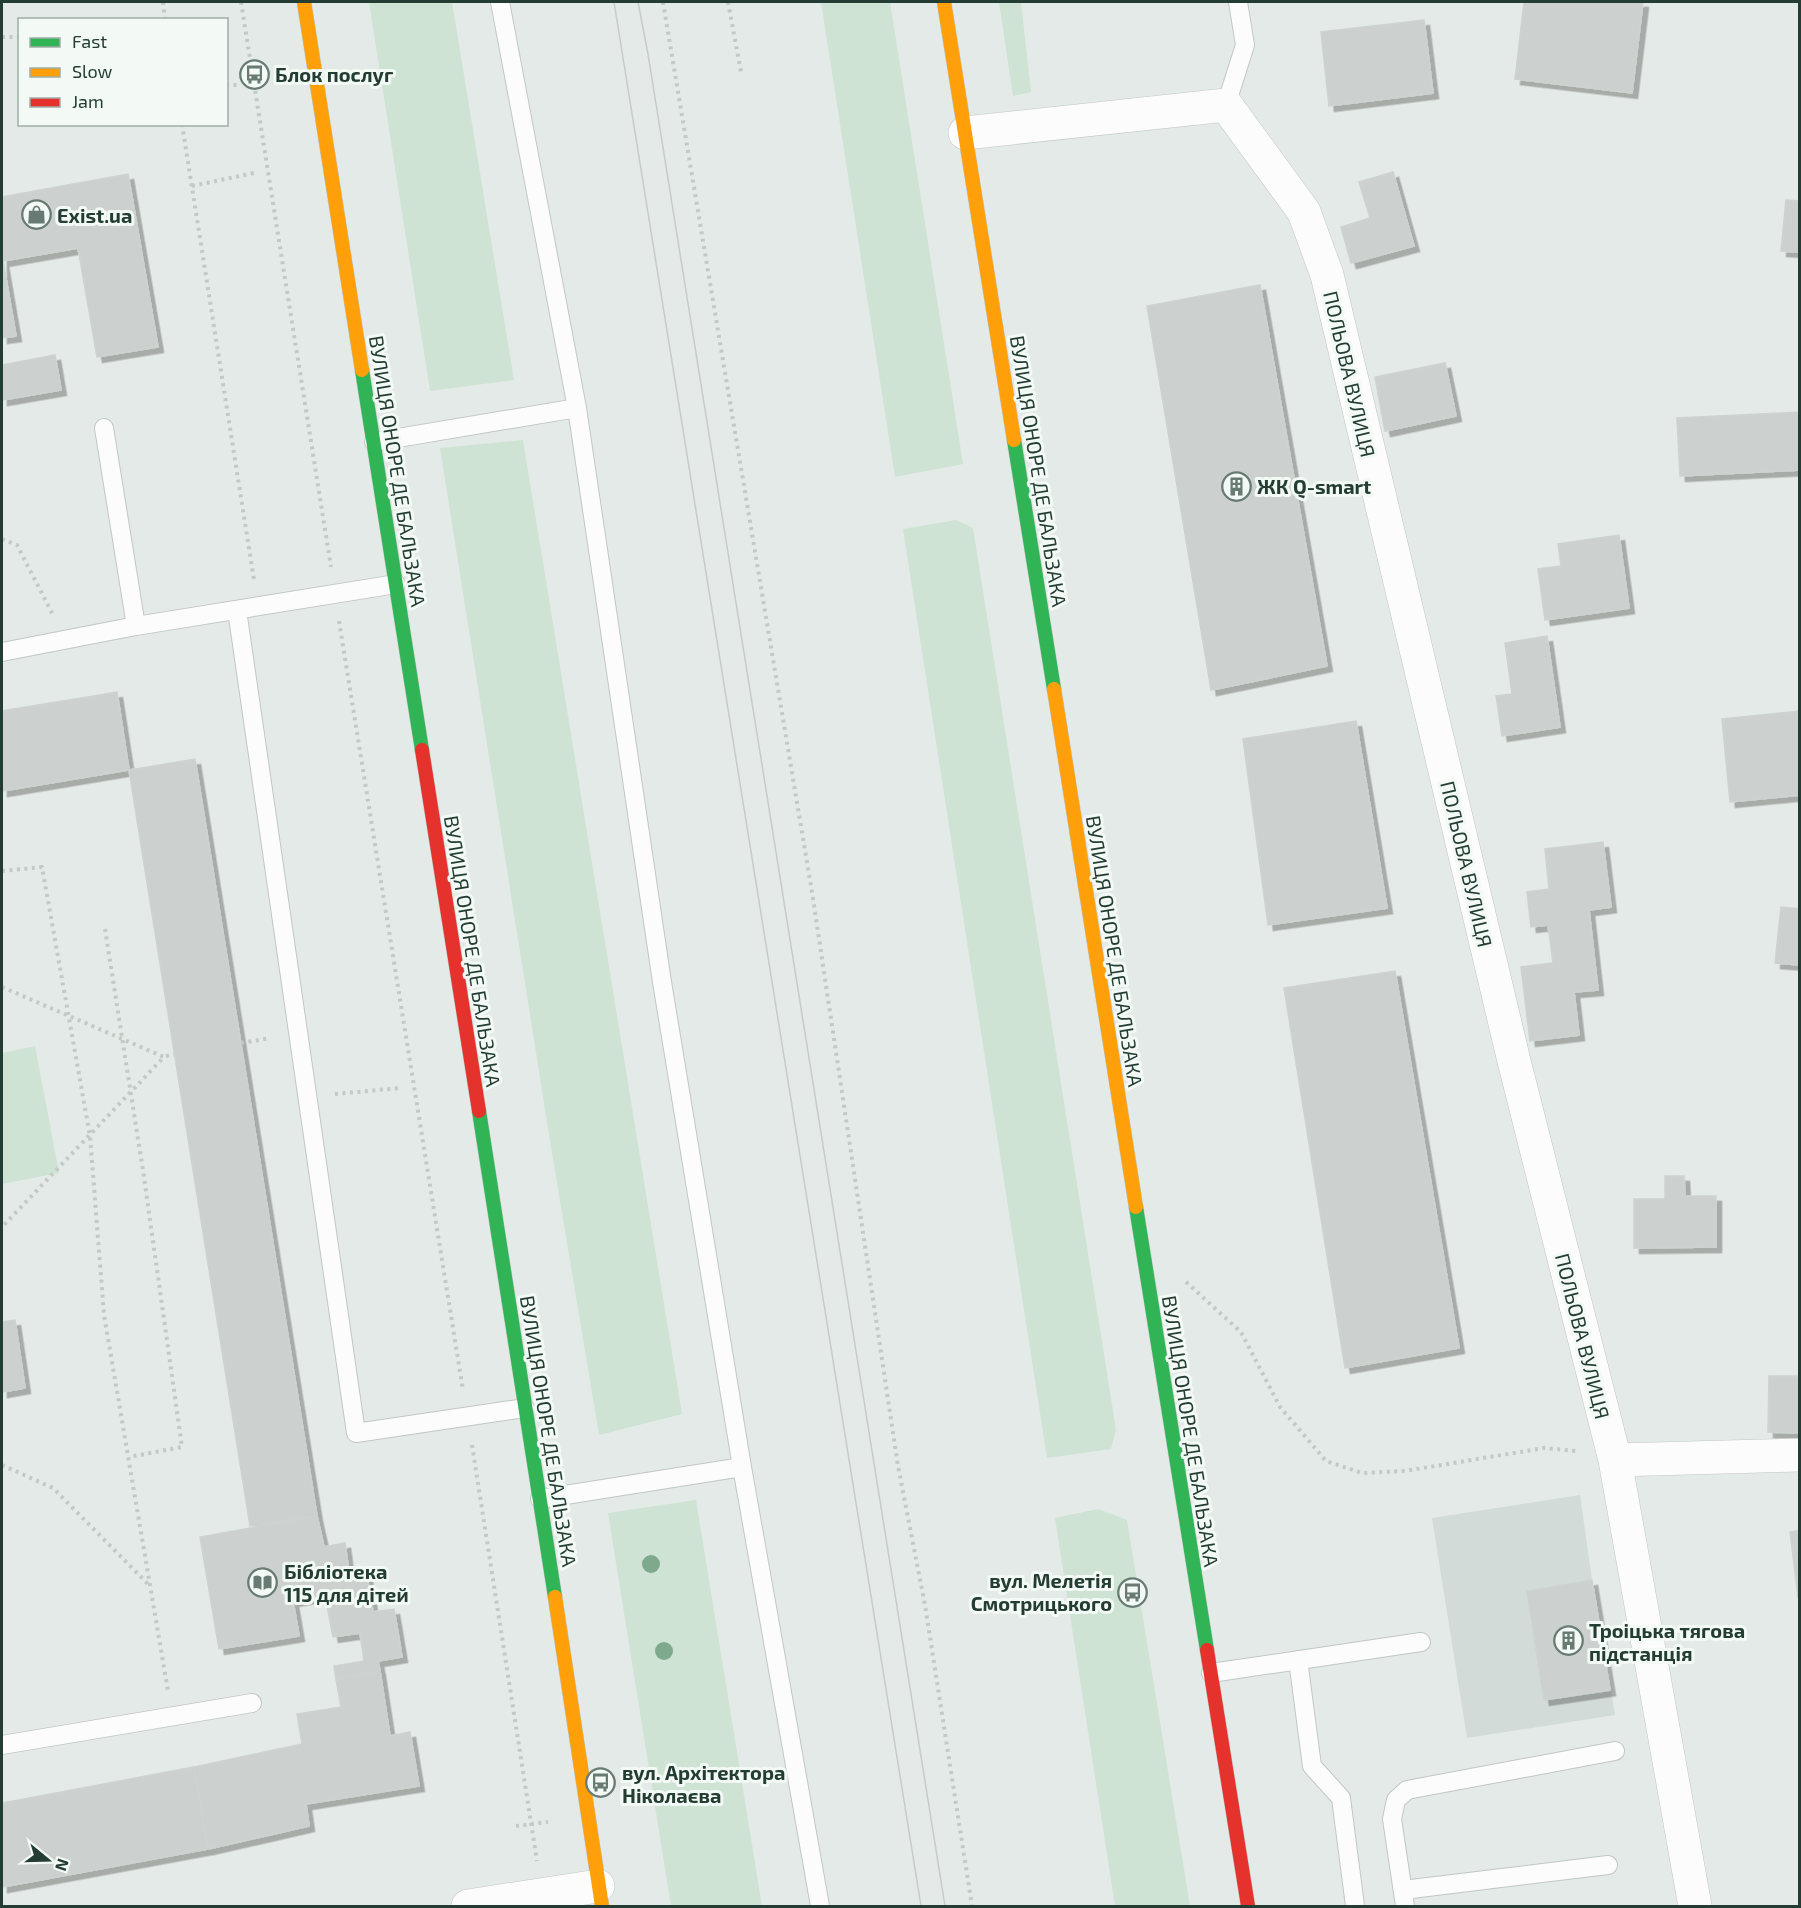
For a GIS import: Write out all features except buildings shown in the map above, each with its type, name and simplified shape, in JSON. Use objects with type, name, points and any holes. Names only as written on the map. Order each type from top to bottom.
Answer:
[{"type":"main road","name":"ВУЛИЦЯ ОНОРЕ ДЕ БАЛЬЗАКА","points":[[304,2],[540,1499],[600,1896]]},
{"type":"main road","name":"ВУЛИЦЯ ОНОРЕ ДЕ БАЛЬЗАКА","points":[[944,2],[1248,1906]]},
{"type":"street","points":[[965,134],[1226,105]]},
{"type":"street","name":"ПОЛЬОВА ВУЛИЦЯ","points":[[1226,105],[1304,212],[1327,274],[1511,1049],[1615,1460],[1695,1906]]},
{"type":"street","points":[[1615,1460],[1800,1455]]},
{"type":"street","points":[[468,1906],[542,1895],[600,1896]]},
{"type":"lane","points":[[500,2],[577,408],[662,982],[742,1467],[820,1906]]},
{"type":"lane","points":[[1226,105],[1245,45],[1238,2]]},
{"type":"lane","points":[[374,442],[577,408]]},
{"type":"lane","points":[[104,428],[136,626]]},
{"type":"lane","points":[[2,652],[136,626],[396,584]]},
{"type":"lane","points":[[237,610],[356,1433],[525,1408]]},
{"type":"lane","points":[[540,1499],[742,1467]]},
{"type":"lane","points":[[1211,1673],[1421,1642]]},
{"type":"lane","points":[[1298,1660],[1312,1766],[1341,1798],[1355,1906]]},
{"type":"lane","points":[[2,1745],[252,1703]]},
{"type":"lane","points":[[1608,1864],[1404,1898],[1392,1819],[1396,1800],[1407,1790],[1615,1751]]},
{"type":"path","points":[[163,2],[165,18]]},
{"type":"path","points":[[241,2],[542,1895]]},
{"type":"path","points":[[663,2],[812,892],[898,1466],[925,1605],[972,1906]]},
{"type":"path","points":[[728,2],[741,72]]},
{"type":"path","points":[[2,37],[18,37]]},
{"type":"path","points":[[228,84],[241,85]]},
{"type":"path","points":[[182,126],[258,606]]},
{"type":"path","points":[[192,186],[254,173]]},
{"type":"path","points":[[2,539],[17,545],[66,640]]},
{"type":"path","points":[[2,872],[42,867],[90,1136],[104,1315],[172,1716]]},
{"type":"path","points":[[105,929],[182,1447],[129,1457]]},
{"type":"path","points":[[2,987],[164,1057],[2,1227]]},
{"type":"path","points":[[166,1056],[174,1055]]},
{"type":"path","points":[[307,1096],[400,1088]]},
{"type":"path","points":[[1143,1256],[1186,1282],[1241,1332],[1280,1407],[1326,1461],[1362,1473],[1405,1471],[1544,1448],[1586,1451],[1615,1460]]},
{"type":"path","points":[[2,1465],[53,1488],[151,1586]]},
{"type":"path","points":[[516,1826],[548,1822]]},
{"type":"shaded area","points":[[1580,1495],[1615,1715],[1467,1738],[1432,1518]]},
{"type":"green space","points":[[369,2],[452,2],[514,380],[430,391]]},
{"type":"green space","points":[[821,2],[890,2],[963,464],[895,477]]},
{"type":"green space","points":[[999,2],[1021,2],[1031,92],[1013,96]]},
{"type":"green space","points":[[523,440],[682,1414],[599,1435],[440,448]]},
{"type":"green space","points":[[956,520],[973,528],[1116,1430],[1111,1449],[1047,1458],[903,529]]},
{"type":"green space","points":[[35,1046],[59,1173],[2,1184],[2,1053]]},
{"type":"green space","points":[[696,1500],[762,1906],[671,1906],[608,1513]]},
{"type":"green space","points":[[1098,1509],[1127,1520],[1190,1906],[1115,1906],[1055,1518]]},
{"type":"tram line","points":[[614,2],[921,1906]]},
{"type":"tram line","points":[[638,2],[945,1906]]},
{"type":"traffic: fast","points":[[362,370],[422,750]]},
{"type":"traffic: fast","points":[[1014,440],[1054,689]]},
{"type":"traffic: fast","points":[[479,1111],[555,1597]]},
{"type":"traffic: fast","points":[[1136,1207],[1207,1650]]},
{"type":"traffic: slow","points":[[304,2],[362,370]]},
{"type":"traffic: slow","points":[[944,2],[1014,440]]},
{"type":"traffic: slow","points":[[1054,689],[1136,1207]]},
{"type":"traffic: slow","points":[[555,1597],[602,1906]]},
{"type":"traffic: jam","points":[[422,750],[479,1111]]},
{"type":"traffic: jam","points":[[1207,1650],[1248,1906]]},
{"type":"place","name":"Блок послуг","points":[[254,74]]},
{"type":"place","name":"Exist.ua","points":[[36,215]]},
{"type":"place","name":"ЖК Q-smart","points":[[1236,486]]},
{"type":"place","name":"Бібліотека 115 для дітей","points":[[263,1583]]},
{"type":"place","name":"вул. Мелетія Смотрицького","points":[[1133,1592]]},
{"type":"place","name":"Троiцька тягова пiдстанцiя","points":[[1568,1641]]},
{"type":"place","name":"вул. Архітектора Ніколаєва","points":[[601,1783]]}]
